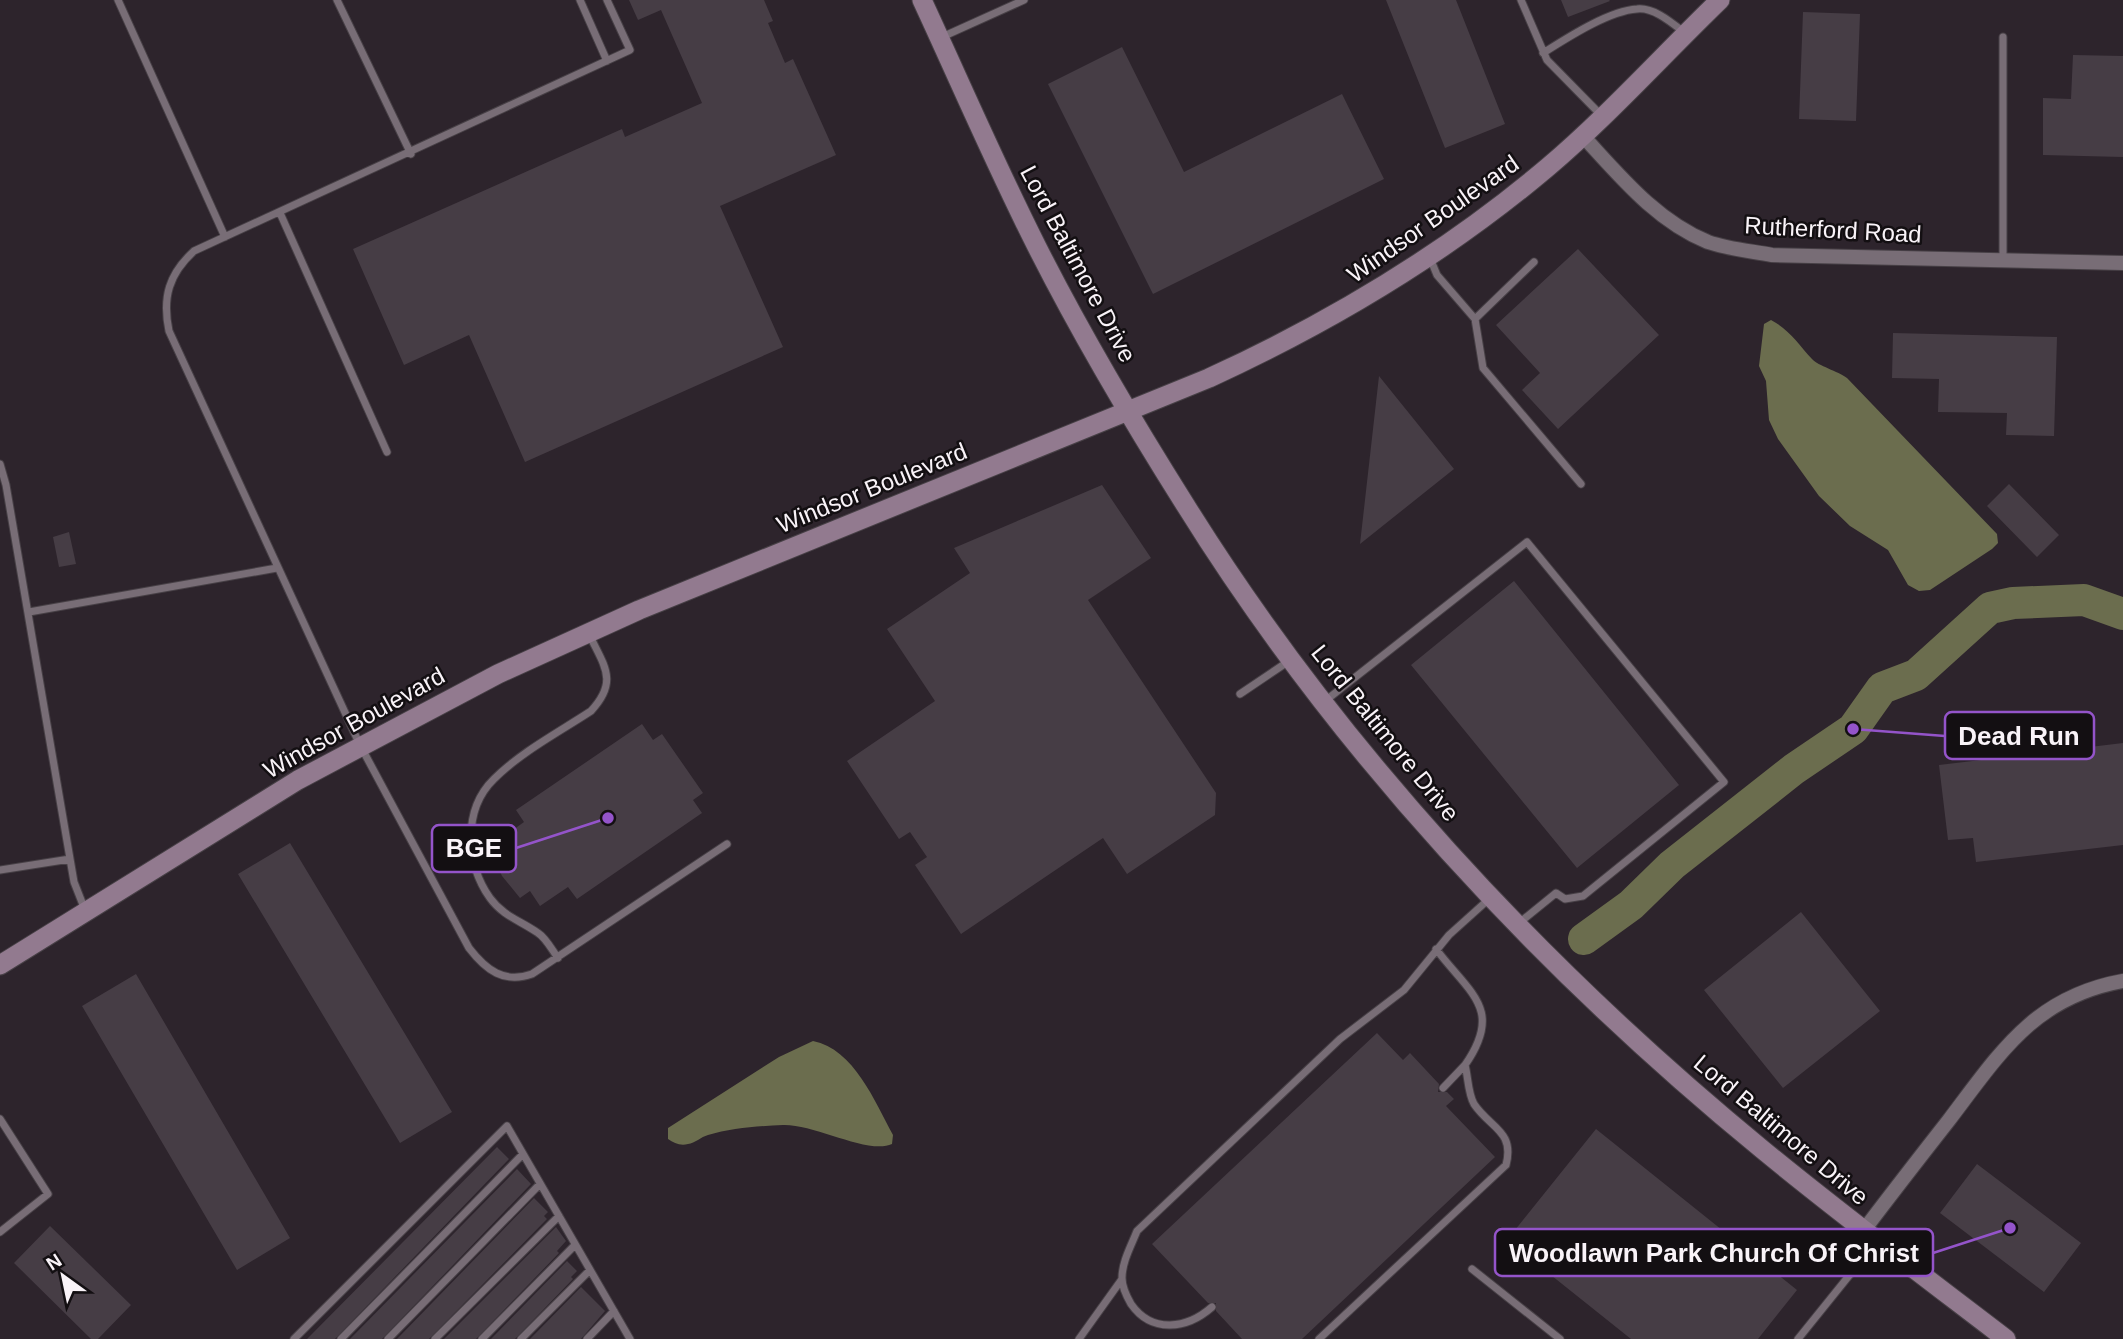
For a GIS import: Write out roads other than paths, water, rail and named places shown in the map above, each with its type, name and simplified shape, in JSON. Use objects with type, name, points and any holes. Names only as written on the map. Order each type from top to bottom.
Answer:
[{"type":"main road","name":"Lord Baltimore Drive","points":[[922,0],[1037,246],[1127,410],[1188,510],[1325,702],[1438,839],[1605,1010],[1762,1149],[2006,1339]]},
{"type":"main road","name":"Windsor Boulevard","points":[[0,965],[360,745],[498,674],[589,633],[1277,347],[1353,306],[1430,258],[1549,167],[1720,0]]},
{"type":"street","name":"Rutherford Road","points":[[1582,135],[1656,211],[1683,229],[1710,242],[1772,255],[2123,263]]},
{"type":"street","points":[[1871,1236],[2011,1038],[2049,1009],[2077,994],[2123,981]]},
{"type":"lane","points":[[118,0],[225,237]]},
{"type":"lane","points":[[337,0],[411,154]]},
{"type":"lane","points":[[580,0],[607,61]]},
{"type":"lane","points":[[607,0],[630,50],[411,154],[194,251],[183,261],[166,293],[165,312],[169,331],[360,745],[469,948],[481,963],[494,973],[520,979],[558,958],[727,844]]},
{"type":"lane","points":[[940,38],[1024,0]]},
{"type":"lane","points":[[1521,0],[1543,53],[1557,73],[1601,116]]},
{"type":"lane","points":[[1543,53],[1580,31],[1638,8],[1659,15],[1686,33]]},
{"type":"lane","points":[[2003,37],[2003,260]]},
{"type":"lane","points":[[281,213],[387,452]]},
{"type":"lane","points":[[1430,258],[1437,275],[1475,319],[1483,368],[1581,484]]},
{"type":"lane","points":[[1475,319],[1534,262]]},
{"type":"lane","points":[[0,464],[29,612],[69,859],[85,911]]},
{"type":"lane","points":[[1325,702],[1527,542],[1724,782],[1583,896],[1565,899],[1556,893],[1519,923]]},
{"type":"lane","points":[[29,612],[277,569]]},
{"type":"lane","points":[[558,958],[541,934],[502,911],[490,898],[479,878],[470,837],[477,806],[492,780],[591,711],[602,699],[608,676],[589,633]]},
{"type":"lane","points":[[1240,694],[1292,659]]},
{"type":"lane","points":[[0,870],[69,859]]},
{"type":"lane","points":[[1212,1307],[1187,1323],[1168,1326],[1151,1323],[1136,1311],[1126,1296],[1122,1279],[1126,1255],[1138,1231],[1340,1039],[1404,990],[1436,949],[1492,896]]},
{"type":"lane","points":[[1436,949],[1481,1007],[1485,1025],[1480,1044],[1443,1088]]},
{"type":"lane","points":[[1319,1339],[1506,1165],[1510,1150],[1505,1138],[1473,1102],[1465,1065]]},
{"type":"lane","points":[[0,1119],[48,1194],[0,1232]]},
{"type":"lane","points":[[294,1339],[507,1126],[630,1339]]},
{"type":"lane","points":[[341,1339],[523,1154]]},
{"type":"lane","points":[[388,1339],[540,1184]]},
{"type":"lane","points":[[435,1339],[559,1216]]},
{"type":"lane","points":[[1798,1339],[1871,1236]]},
{"type":"lane","points":[[482,1339],[575,1245]]},
{"type":"lane","points":[[1472,1269],[1560,1339]]},
{"type":"lane","points":[[521,1339],[590,1270]]},
{"type":"lane","points":[[1079,1339],[1122,1279]]},
{"type":"lane","points":[[587,1339],[614,1311]]},
{"type":"waterway","points":[[1584,939],[1631,905],[1672,865],[1794,769],[1853,729],[1882,688],[1916,675],[1990,608],[2013,603],[2084,600],[2123,614]]},
{"type":"place","name":"Dead Run","points":[[1853,729]]},
{"type":"place","name":"BGE","points":[[608,818]]},
{"type":"place","name":"Woodlawn Park Church Of Christ","points":[[2010,1228]]}]
